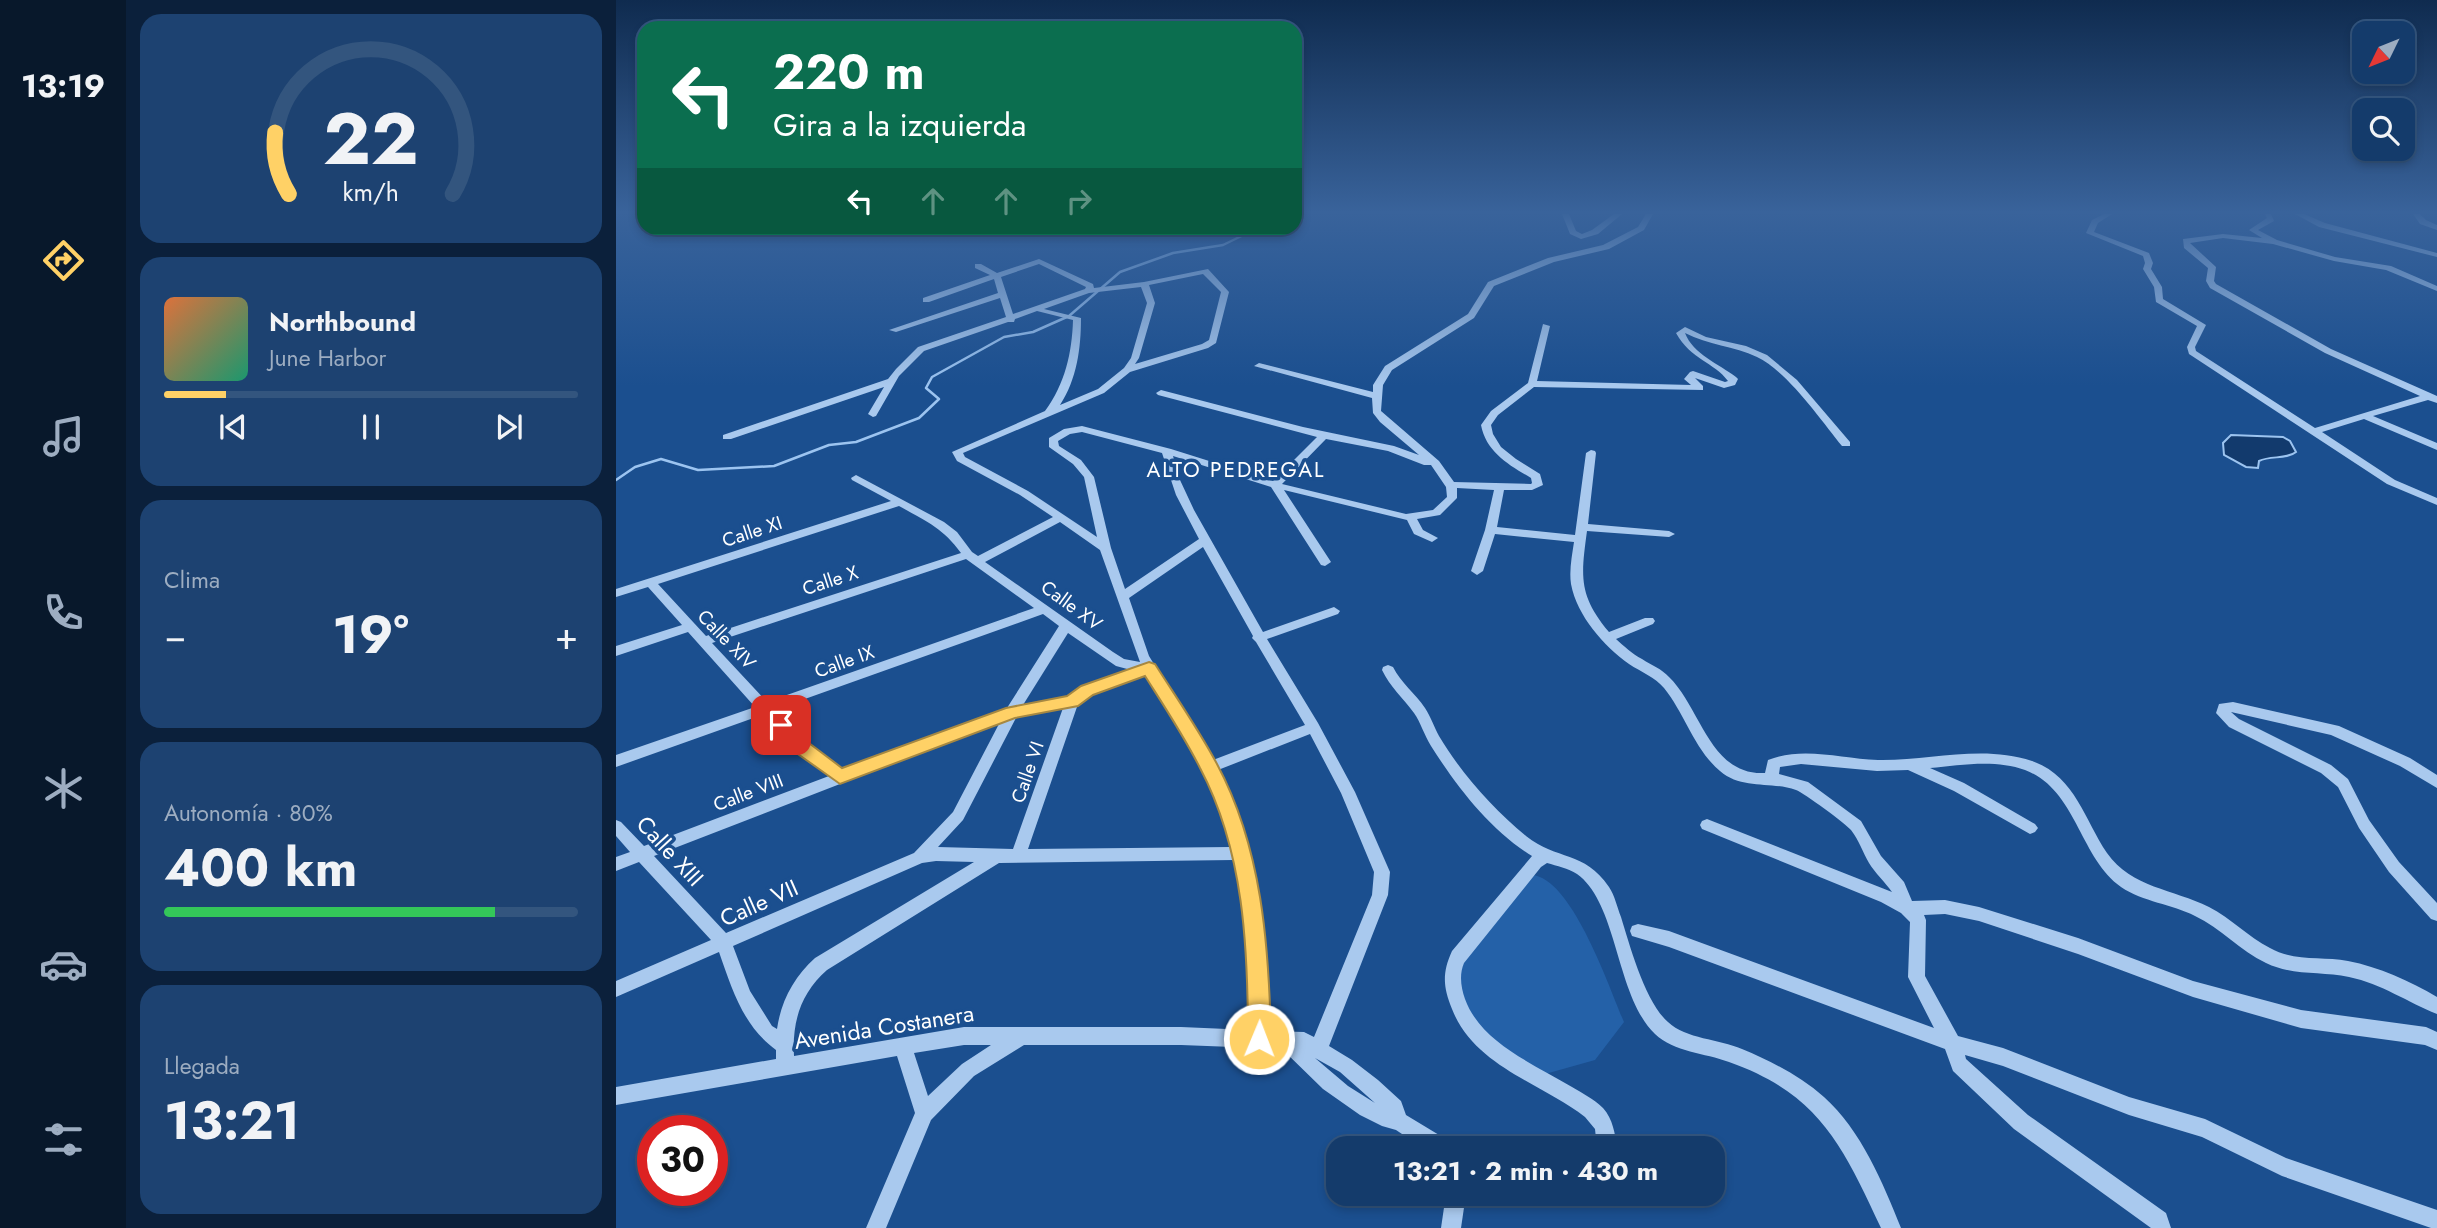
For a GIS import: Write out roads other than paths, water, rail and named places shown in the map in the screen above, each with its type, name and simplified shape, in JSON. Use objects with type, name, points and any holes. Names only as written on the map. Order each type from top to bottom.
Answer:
[{"type":"street","points":[[988,271],[997,276],[1011,320]]},
{"type":"street","points":[[926,300],[1010,271]]},
{"type":"street","points":[[1060,271],[1090,286],[1089,291]]},
{"type":"street","points":[[727,437],[892,381],[921,349],[1089,291],[1100,292],[1204,271]]},
{"type":"street","points":[[1126,370],[1205,346],[1213,341],[1224,304],[1223,287],[1205,271]]},
{"type":"street","points":[[1259,1039],[1259,980],[1252,904],[1236,831],[1210,767],[1149,668],[1105,548],[1089,477],[1077,462],[1054,447],[1053,440],[1061,433],[1082,429],[1167,451],[1275,485],[1410,517],[1430,515],[1445,508],[1452,498],[1452,485],[1438,467],[1376,411],[1380,379],[1388,368],[1471,316],[1492,284],[1523,271]]},
{"type":"street","points":[[2148,271],[2158,287],[2159,300],[2202,326],[2191,347],[2192,352],[2391,482],[2437,502]]},
{"type":"street","points":[[2211,271],[2210,281],[2213,286],[2328,351],[2434,398]]},
{"type":"street","points":[[2396,271],[2437,289]]},
{"type":"street","points":[[1105,548],[961,459],[957,452],[1101,391],[1126,370],[1135,358],[1151,303],[1144,284]]},
{"type":"street","points":[[893,330],[1003,294]]},
{"type":"street","points":[[1037,310],[1077,318],[1072,360],[1063,391],[1050,411]]},
{"type":"street","points":[[1452,485],[1472,482],[1533,489],[1538,485],[1536,476],[1504,456],[1487,430],[1490,417],[1532,384],[1546,326]]},
{"type":"street","points":[[1532,384],[1700,388],[1689,379],[1693,374],[1724,385],[1732,383],[1733,380],[1713,363],[1692,352],[1680,333],[1685,330],[1703,339],[1744,348],[1763,357],[1794,382],[1846,444]]},
{"type":"street","points":[[1259,366],[1377,396]]},
{"type":"street","points":[[873,414],[890,393],[892,381]]},
{"type":"street","points":[[1161,393],[1417,457],[1438,467]]},
{"type":"street","points":[[2316,431],[2434,398]]},
{"type":"street","points":[[2364,416],[2437,447]]},
{"type":"street","points":[[1275,485],[1324,435]]},
{"type":"street","points":[[1167,451],[1169,465],[1205,540],[1258,638],[1313,727],[1382,872],[1380,895],[1319,1048],[1379,1094],[1394,1108],[1400,1122]]},
{"type":"street","points":[[1591,453],[1580,533],[1577,590],[1608,638],[1630,658],[1666,681],[1703,741],[1723,766],[1747,779],[1772,778],[1803,786],[1856,825],[1876,861],[1898,887],[1907,908]]},
{"type":"street","name":"Calle XV","points":[[856,478],[940,524],[953,534],[973,558],[1121,663],[1149,668]]},
{"type":"street","points":[[1275,485],[1325,562]]},
{"type":"street","points":[[1477,571],[1491,530],[1500,486]]},
{"type":"street","name":"Calle XI","points":[[616,593],[900,502]]},
{"type":"street","points":[[1410,517],[1418,532],[1432,538]]},
{"type":"street","name":"Calle X","points":[[703,641],[973,558],[1060,518]]},
{"type":"street","points":[[1491,530],[1669,534]]},
{"type":"street","points":[[1123,596],[1205,540]]},
{"type":"street","name":"Calle XIV","points":[[650,582],[688,627],[767,708],[794,742],[840,777]]},
{"type":"street","name":"Calle IX","points":[[616,761],[1045,610]]},
{"type":"street","points":[[1258,638],[1334,611]]},
{"type":"street","points":[[1608,638],[1649,621]]},
{"type":"street","points":[[920,857],[958,816],[1012,712],[1067,624]]},
{"type":"street","points":[[616,651],[688,627]]},
{"type":"street","name":"Calle VIII","points":[[616,864],[1012,712],[1072,701],[1087,691],[1149,668]]},
{"type":"street","points":[[1388,670],[1398,689],[1418,708],[1439,747],[1479,800],[1526,844],[1545,857],[1576,863],[1596,880],[1605,895],[1646,1002],[1658,1026],[1673,1037],[1728,1052],[1765,1068],[1819,1105],[1845,1140],[1891,1228]]},
{"type":"street","name":"Calle VI","points":[[1018,856],[1072,701]]},
{"type":"street","points":[[2437,782],[2405,762],[2334,730],[2233,707],[2224,708],[2222,712],[2234,723],[2326,769],[2343,783],[2364,824],[2394,867],[2437,914]]},
{"type":"street","points":[[1210,767],[1313,727]]},
{"type":"street","points":[[1772,778],[1773,764],[1784,760],[1832,758],[1891,768],[1989,760],[2010,761],[2038,769],[2071,797],[2100,858],[2110,870],[2129,884],[2214,918],[2258,951],[2281,962],[2348,969],[2374,976],[2412,991],[2437,1006]]},
{"type":"street","points":[[1909,766],[1959,787],[2030,828]]},
{"type":"street","points":[[1707,825],[1887,897],[1907,908],[1918,920],[1916,977],[1952,1043],[1959,1065],[2021,1122],[2159,1220],[2161,1228]]},
{"type":"street","name":"Calle XIII","points":[[616,826],[724,943],[743,995],[766,1032],[783,1044]]},
{"type":"street","points":[[920,857],[1240,853]]},
{"type":"street","points":[[786,1067],[783,1044],[794,995],[802,980],[812,971],[997,856]]},
{"type":"street","name":"Calle VII","points":[[616,989],[920,857]]},
{"type":"street","points":[[1545,857],[1536,862],[1458,957],[1450,971],[1451,983],[1458,1007],[1471,1027],[1493,1048],[1588,1108],[1605,1128],[1606,1136]]},
{"type":"street","points":[[1907,908],[1960,909],[2078,946],[2193,989],[2301,1018],[2426,1037],[2437,1041]]},
{"type":"street","points":[[1638,932],[1668,939],[1952,1043],[2003,1057],[2129,1106],[2206,1128],[2283,1166],[2437,1220]]},
{"type":"street","name":"Avenida Costanera","points":[[616,1096],[964,1035],[1259,1039],[1304,1041],[1319,1048]]},
{"type":"street","points":[[876,1228],[923,1113],[968,1070],[1023,1035]]},
{"type":"street","points":[[1287,1041],[1311,1069],[1340,1091],[1381,1117],[1400,1122],[1418,1136]]},
{"type":"street","points":[[903,1046],[923,1113]]},
{"type":"street","points":[[1451,1228],[1454,1206]]},
{"type":"waterway","points":[[616,480],[635,467],[661,459],[698,470],[774,466],[829,445],[856,442],[919,418],[939,399],[926,388],[932,377],[1004,337],[1033,332],[1069,316],[1122,271]]},
{"type":"district","name":"ALTO PEDREGAL","points":[[1236,470]]}]
